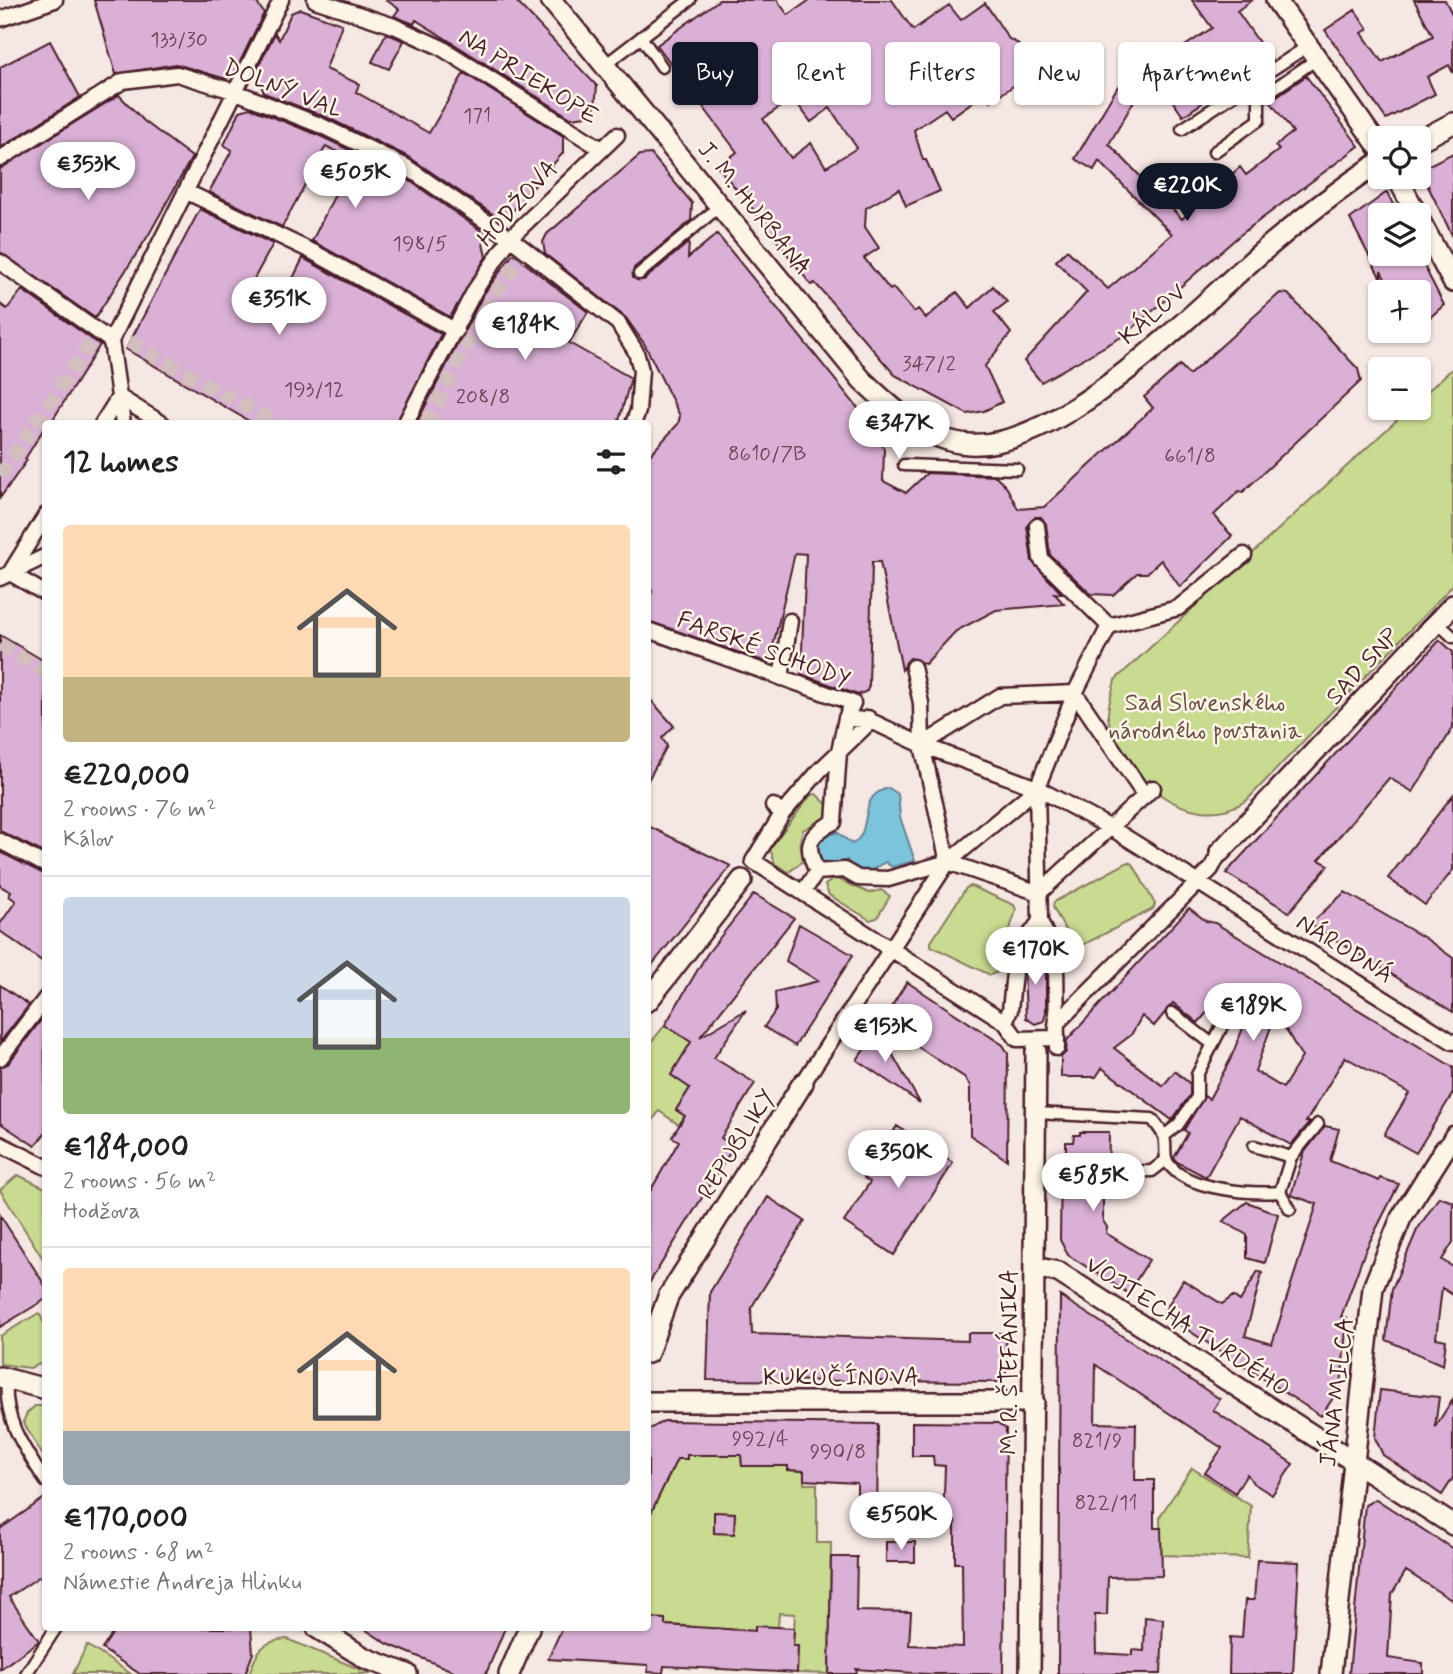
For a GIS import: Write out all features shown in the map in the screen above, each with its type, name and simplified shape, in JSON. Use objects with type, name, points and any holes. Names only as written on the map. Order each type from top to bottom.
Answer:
[{"type":"street","points":[[0,19],[55,0]]},
{"type":"street","name":"NA PRIEKOPE","points":[[315,0],[394,26],[440,47],[600,148]]},
{"type":"street","name":"J. M. HURBANA","points":[[551,0],[722,205],[862,380],[901,416],[932,434]]},
{"type":"street","points":[[1276,0],[1368,131]]},
{"type":"street","points":[[122,420],[113,337],[187,192],[278,1]]},
{"type":"street","name":"DOLNÝ VAL","points":[[0,159],[123,81],[177,74],[236,92],[323,126],[405,166],[510,238],[522,254],[605,312],[627,334],[641,370],[641,388],[634,420]]},
{"type":"street","points":[[1431,135],[1453,123]]},
{"type":"street","name":"HODŽOVA","points":[[407,420],[456,331],[475,290],[510,238],[600,148],[617,135]]},
{"type":"street","name":"KÁLOV","points":[[932,434],[961,443],[979,444],[1017,438],[1048,425],[1139,358],[1265,249],[1368,171]]},
{"type":"street","points":[[187,192],[313,252],[456,331]]},
{"type":"street","points":[[1431,241],[1453,282]]},
{"type":"street","points":[[0,262],[30,278],[96,334],[130,342]]},
{"type":"street","points":[[105,420],[119,397]]},
{"type":"street","points":[[119,397],[156,420]]},
{"type":"street","points":[[5,575],[42,521]]},
{"type":"street","points":[[1037,526],[1041,559],[1110,626]]},
{"type":"street","points":[[1110,626],[1181,612],[1244,555]]},
{"type":"street","points":[[5,575],[42,558]]},
{"type":"street","points":[[5,575],[42,592]]},
{"type":"street","name":"SAD SNP","points":[[1220,861],[1453,605]]},
{"type":"street","points":[[781,678],[790,621]]},
{"type":"street","points":[[1056,1037],[1056,957],[1040,921],[1037,788],[1075,693],[1110,626]]},
{"type":"street","name":"FARSKÉ SCHODY","points":[[651,631],[853,703],[846,718],[839,751],[834,822],[818,830],[811,839],[809,855],[817,872]]},
{"type":"street","points":[[913,667],[921,703],[922,745],[948,862]]},
{"type":"street","points":[[922,745],[1000,696],[1075,693]]},
{"type":"street","points":[[1039,893],[1149,792],[1075,693]]},
{"type":"street","points":[[853,703],[871,721]]},
{"type":"street","points":[[846,718],[871,721]]},
{"type":"street","points":[[651,997],[742,880],[778,810],[871,721]]},
{"type":"street","name":"NÁRODNÁ","points":[[871,721],[922,745],[1037,788],[1111,828],[1453,1042]]},
{"type":"street","points":[[803,892],[817,872],[844,870],[858,878],[888,879],[948,862],[1037,788]]},
{"type":"street","points":[[0,841],[42,863]]},
{"type":"street","points":[[753,861],[1005,1022],[1015,1045],[1035,1044],[1056,1037],[1196,882],[1220,861]]},
{"type":"street","points":[[948,862],[1039,893]]},
{"type":"street","name":"REPUBLIKY","points":[[651,1345],[668,1297],[877,967],[948,862]]},
{"type":"street","points":[[1005,1022],[1010,1010],[1016,954],[1040,921]]},
{"type":"street","points":[[0,1058],[42,1003]]},
{"type":"street","name":"M. R. ŠTEFÁNIKA","points":[[1030,1674],[1035,1044]]},
{"type":"street","name":"JÁNA MILCA","points":[[1331,1674],[1373,1289],[1401,1218],[1448,1142]]},
{"type":"street","points":[[0,1144],[42,1165]]},
{"type":"street","name":"VOJTECHA TVRDÉHO","points":[[1034,1267],[1058,1272],[1453,1525]]},
{"type":"street","points":[[3,1377],[42,1384]]},
{"type":"street","name":"KUKUČÍNOVA","points":[[651,1402],[1034,1402]]},
{"type":"street","points":[[322,1631],[365,1658],[407,1674]]},
{"type":"street","points":[[509,1674],[528,1631]]},
{"type":"lane","points":[[605,65],[690,0]]},
{"type":"lane","points":[[640,37],[662,66]]},
{"type":"lane","points":[[1182,129],[1313,52]]},
{"type":"lane","points":[[1214,152],[1259,120],[1259,99],[1313,52]]},
{"type":"lane","points":[[639,274],[722,205]]},
{"type":"lane","points":[[904,465],[1017,469]]},
{"type":"lane","points":[[1437,622],[1453,637]]},
{"type":"lane","points":[[1164,1136],[1178,1125],[1197,1097],[1197,1075],[1211,1043],[1230,1011]]},
{"type":"lane","points":[[1172,1013],[1211,1043]]},
{"type":"lane","points":[[1036,1113],[1152,1119],[1164,1136],[1166,1160],[1176,1173],[1204,1185],[1262,1193],[1280,1192]]},
{"type":"lane","points":[[1290,1209],[1280,1192],[1291,1157],[1318,1124]]},
{"type":"lane","points":[[1254,1146],[1291,1157]]},
{"type":"lane","points":[[1118,1172],[1152,1171],[1166,1160]]},
{"type":"lane","points":[[3,1377],[10,1422],[42,1475]]},
{"type":"lane","points":[[26,1674],[54,1631]]},
{"type":"green space","name":"Sad Slovenského národného povstania","points":[[1453,368],[1453,585],[1247,800],[1225,810],[1203,811],[1181,806],[1160,794],[1141,779],[1114,739],[1108,713],[1115,680],[1397,420],[1431,420],[1431,388]]},
{"type":"green space","points":[[816,794],[830,807],[830,815],[803,830],[800,840],[803,861],[789,872],[775,864],[770,848],[811,795]]},
{"type":"green space","points":[[1128,862],[1133,864],[1155,904],[1153,909],[1075,949],[1053,907],[1054,902]]},
{"type":"green space","points":[[835,878],[869,893],[881,890],[890,896],[877,918],[870,920],[829,895],[825,885]]},
{"type":"green space","points":[[971,886],[1014,905],[1016,910],[996,973],[990,975],[931,946],[966,888]]},
{"type":"green space","points":[[665,1025],[694,1044],[671,1075],[690,1088],[676,1110],[685,1116],[679,1125],[659,1111],[651,1123],[651,1042]]},
{"type":"green space","points":[[18,1175],[42,1187],[42,1257],[0,1190]]},
{"type":"green space","points":[[39,1313],[42,1319],[42,1363],[30,1368],[0,1364],[0,1336]]},
{"type":"green space","points":[[35,1406],[42,1406],[42,1454],[23,1422],[27,1413]]},
{"type":"green space","points":[[687,1455],[741,1455],[742,1466],[779,1466],[788,1463],[788,1470],[804,1471],[804,1484],[817,1484],[817,1543],[831,1543],[829,1674],[797,1673],[798,1646],[793,1646],[795,1614],[779,1613],[778,1627],[756,1626],[755,1631],[711,1628],[689,1630],[689,1626],[665,1625],[664,1619],[651,1618],[651,1511],[673,1462],[681,1456],[681,1459],[687,1459]]},
{"type":"green space","points":[[1192,1468],[1251,1506],[1248,1558],[1161,1555],[1160,1516]]},
{"type":"green space","points":[[287,1639],[371,1674],[249,1674],[261,1649],[271,1642]]},
{"type":"green space","points":[[87,1645],[131,1674],[73,1674]]},
{"type":"water","points":[[889,788],[898,794],[900,817],[915,861],[892,867],[885,862],[867,873],[852,869],[847,860],[833,866],[820,860],[817,845],[820,838],[837,832],[852,844],[863,831],[872,798]]},
{"type":"building","points":[[94,0],[247,0],[257,3],[264,13],[233,76],[226,79],[176,64],[116,74]]},
{"type":"building","points":[[386,0],[515,0],[597,86],[595,106],[586,116],[571,118],[416,20],[414,24],[394,16],[399,9]]},
{"type":"building","points":[[719,0],[777,0],[788,15],[810,0],[892,0],[913,30],[949,5],[961,20],[985,3],[1009,39],[1015,42],[1014,86],[1000,95],[1000,42],[885,42],[885,105],[968,105],[951,117],[945,109],[914,130],[923,160],[926,160],[940,191],[906,206],[899,189],[866,208],[865,227],[879,248],[864,258],[890,290],[893,288],[914,312],[918,309],[926,318],[957,292],[970,308],[993,286],[1007,302],[994,312],[1011,333],[985,366],[1002,402],[984,411],[967,414],[895,375],[815,283],[811,285],[749,204],[750,194],[736,189],[718,167],[737,152],[702,105],[758,105],[758,42],[672,42],[672,65],[657,45]]},
{"type":"building","points":[[1192,0],[1252,0],[1237,11],[1259,42],[1191,42],[1212,28]]},
{"type":"building","points":[[1414,0],[1445,0],[1453,16],[1453,73],[1449,65],[1427,77],[1435,94],[1386,119],[1325,30],[1355,10],[1368,29],[1362,33],[1382,62],[1433,36]]},
{"type":"building","points":[[300,9],[342,24],[326,69],[359,84],[356,92],[429,133],[464,73],[563,136],[563,153],[510,214],[497,217],[409,157],[326,117],[264,93],[256,71],[275,33],[279,40],[291,13]]},
{"type":"building","points":[[386,33],[404,41],[389,69],[372,62]]},
{"type":"building","points":[[50,41],[80,97],[0,148],[0,67]]},
{"type":"building","points":[[1306,76],[1359,146],[1240,235],[1125,335],[1041,382],[1024,361],[1087,292],[1056,261],[1067,250],[1108,289],[1172,234],[1099,161],[1094,170],[1075,159],[1118,86],[1118,105],[1132,105],[1109,144],[1182,219],[1240,167],[1246,175],[1279,150],[1275,146],[1293,132],[1273,105],[1275,98]]},
{"type":"building","points":[[119,95],[144,121],[192,157],[148,236],[95,318],[0,252],[0,169]]},
{"type":"building","points":[[1175,105],[1199,105],[1183,116]]},
{"type":"building","points":[[250,108],[318,135],[400,174],[480,230],[486,257],[450,317],[312,241],[352,160],[326,146],[282,227],[209,192],[232,150],[224,145],[240,111]]},
{"type":"building","points":[[1453,153],[1453,237],[1429,189],[1431,164]]},
{"type":"building","points":[[651,154],[692,203],[691,221],[634,268],[633,278],[644,280],[689,242],[688,258],[717,234],[875,429],[884,449],[883,481],[906,493],[927,473],[996,476],[1007,488],[1018,509],[1044,507],[1153,408],[1144,397],[1180,365],[1189,375],[1280,293],[1288,294],[1358,369],[1361,381],[1243,492],[1239,491],[1214,515],[1232,536],[1180,587],[1161,560],[1147,573],[1137,573],[1113,595],[1091,594],[1050,555],[1046,524],[1041,517],[1035,517],[1027,526],[1032,561],[1062,594],[1054,593],[1064,604],[996,610],[956,631],[925,664],[910,658],[902,670],[880,562],[872,562],[869,685],[867,691],[858,695],[801,674],[806,554],[795,553],[769,663],[651,622],[651,454],[678,424],[680,416],[645,345],[626,318],[545,254],[543,242],[547,234],[640,155]]},
{"type":"building","points":[[1387,192],[1392,203],[1372,203]]},
{"type":"building","points":[[1368,206],[1368,254],[1350,219]]},
{"type":"building","points":[[200,209],[273,244],[243,299],[275,315],[303,258],[441,334],[398,420],[247,420],[126,349]]},
{"type":"building","points":[[513,254],[588,312],[569,343],[631,378],[619,420],[418,420],[483,295]]},
{"type":"building","points":[[1374,266],[1424,266],[1444,305],[1431,316],[1431,280],[1385,280],[1381,271],[1381,279]]},
{"type":"building","points":[[22,290],[100,345],[53,420],[42,420],[42,432],[25,459],[27,460],[0,498],[0,304],[7,309]]},
{"type":"building","points":[[0,635],[42,660],[42,852],[0,831]]},
{"type":"building","points":[[1440,640],[1453,652],[1453,728],[1413,792],[1389,778],[1319,860],[1329,865],[1289,912],[1226,873]]},
{"type":"building","points":[[651,700],[674,726],[662,738],[667,746],[651,775]]},
{"type":"building","points":[[1453,795],[1453,870],[1425,905],[1388,878]]},
{"type":"building","points":[[651,827],[731,866],[651,966]]},
{"type":"building","points":[[0,852],[42,873],[42,961],[0,931],[0,924],[16,901],[9,896],[11,892],[0,886]]},
{"type":"building","points":[[1345,892],[1425,938],[1453,958],[1453,1012],[1310,924]]},
{"type":"building","points":[[754,894],[794,918],[700,1037],[746,1010],[714,1058],[755,1083],[721,1138],[734,1146],[651,1280],[651,1190],[679,1141],[672,1137],[685,1116],[676,1110],[690,1088],[671,1075],[691,1042],[665,1025],[707,954]]},
{"type":"building","points":[[1189,908],[1206,921],[1215,923],[1453,1067],[1453,1093],[1416,1153],[1384,1135],[1409,1093],[1345,1057],[1306,1122],[1310,1122],[1291,1145],[1240,1116],[1206,1177],[1174,1158],[1188,1133],[1184,1130],[1204,1096],[1209,1099],[1230,1060],[1249,1013],[1222,994],[1198,1023],[1173,1003],[1154,1026],[1142,1016],[1131,1035],[1114,1048],[1163,1086],[1175,1071],[1190,1084],[1190,1095],[1172,1120],[1102,1068],[1096,1077],[1061,1077],[1061,1057],[1066,1052],[1067,1040]],"holes":[[[1276,1013],[1302,1057],[1283,1088],[1255,1071]]]},
{"type":"building","points":[[799,924],[853,955],[795,1046],[764,1027],[776,1010],[775,992],[818,981],[786,961]]},
{"type":"building","points":[[1035,950],[1042,952],[1046,962],[1046,1012],[1044,1021],[1035,1024],[1026,1018],[1024,966],[1025,957]]},
{"type":"building","points":[[907,982],[1003,1045],[1008,1053],[1007,1160],[970,1135],[970,1086],[964,1077],[881,1023]]},
{"type":"building","points":[[0,985],[29,1005],[0,1042]]},
{"type":"building","points":[[42,1019],[42,1137],[35,1146],[0,1123],[0,1067],[8,1064]]},
{"type":"building","points":[[878,1029],[920,1103],[857,1060]]},
{"type":"building","points":[[897,1126],[953,1163],[894,1255],[844,1222],[870,1182],[864,1178]]},
{"type":"building","points":[[1325,1126],[1339,1129],[1330,1161],[1379,1181],[1380,1178],[1399,1184],[1365,1251],[1341,1317],[1347,1318],[1341,1386],[1321,1416],[1163,1314],[1183,1280],[1222,1304],[1233,1296],[1240,1301],[1258,1271],[1262,1273],[1245,1336],[1272,1344],[1317,1204],[1291,1195],[1304,1153]]},
{"type":"building","points":[[1080,1132],[1109,1132],[1108,1194],[1103,1194],[1106,1233],[1149,1260],[1128,1293],[1068,1255],[1060,1240],[1061,1157],[1066,1155],[1066,1142],[1073,1142],[1074,1135],[1080,1135]]},
{"type":"building","points":[[768,1197],[805,1221],[751,1308],[752,1334],[968,1341],[968,1333],[1006,1333],[1006,1375],[998,1382],[707,1380],[710,1292]]},
{"type":"building","points":[[1439,1197],[1453,1202],[1453,1242],[1442,1260],[1453,1267],[1453,1295],[1442,1288],[1436,1338],[1446,1340],[1443,1365],[1386,1340],[1392,1289],[1417,1230]]},
{"type":"building","points":[[1247,1202],[1278,1214],[1265,1263],[1247,1258],[1247,1235],[1223,1221]]},
{"type":"building","points":[[0,1215],[42,1281],[42,1301],[0,1327]]},
{"type":"building","points":[[1060,1296],[1220,1399],[1213,1410],[1293,1464],[1272,1495],[1253,1483],[1247,1474],[1235,1493],[1205,1473],[1222,1448],[1096,1365],[1095,1423],[1136,1424],[1135,1480],[1154,1480],[1154,1528],[1161,1528],[1162,1576],[1108,1577],[1107,1615],[1095,1615],[1096,1653],[1132,1655],[1132,1650],[1144,1651],[1145,1617],[1163,1619],[1161,1674],[1058,1674]]},
{"type":"building","points":[[1380,1390],[1439,1397],[1435,1427],[1453,1399],[1453,1478],[1442,1495],[1383,1455],[1375,1438]]},
{"type":"building","points":[[664,1421],[878,1424],[877,1523],[857,1522],[857,1483],[804,1480],[804,1471],[788,1470],[788,1466],[742,1466],[741,1455],[687,1455],[687,1459],[677,1459],[651,1513],[651,1428]]},
{"type":"building","points":[[912,1422],[998,1423],[1006,1429],[1003,1674],[928,1674],[856,1669],[857,1674],[829,1674],[831,1557],[857,1557],[856,1611],[911,1612],[909,1645],[963,1647],[962,1563],[955,1563],[955,1522],[943,1522],[945,1466],[934,1465],[933,1456],[912,1456]]},
{"type":"building","points":[[1376,1499],[1453,1549],[1453,1601],[1406,1571],[1392,1594],[1388,1658],[1423,1663],[1423,1674],[1349,1674],[1365,1505]]},
{"type":"building","points":[[42,1500],[42,1575],[9,1597],[39,1641],[0,1669],[0,1529]]},
{"type":"building","points":[[714,1512],[735,1513],[734,1534],[714,1533]]},
{"type":"building","points":[[886,1542],[915,1542],[915,1562],[886,1562]]},
{"type":"building","points":[[1257,1560],[1299,1562],[1293,1674],[1229,1674],[1230,1637],[1242,1638],[1245,1600],[1254,1600]]},
{"type":"building","points":[[651,1618],[665,1619],[665,1625],[755,1631],[755,1626],[794,1628],[793,1646],[798,1646],[797,1673],[664,1666],[663,1673],[648,1672],[648,1665],[548,1659],[561,1631],[651,1631]]},
{"type":"building","points":[[114,1631],[251,1631],[253,1653],[245,1674],[140,1674],[102,1649]]},
{"type":"building","points":[[368,1631],[504,1631],[486,1674],[460,1674],[388,1644]]},
{"type":"tunnel","points":[[428,420],[483,313],[519,258]]},
{"type":"tunnel","points":[[0,476],[95,336]]},
{"type":"tunnel","points":[[129,342],[271,420]]},
{"type":"tunnel","points":[[0,644],[42,670]]}]
